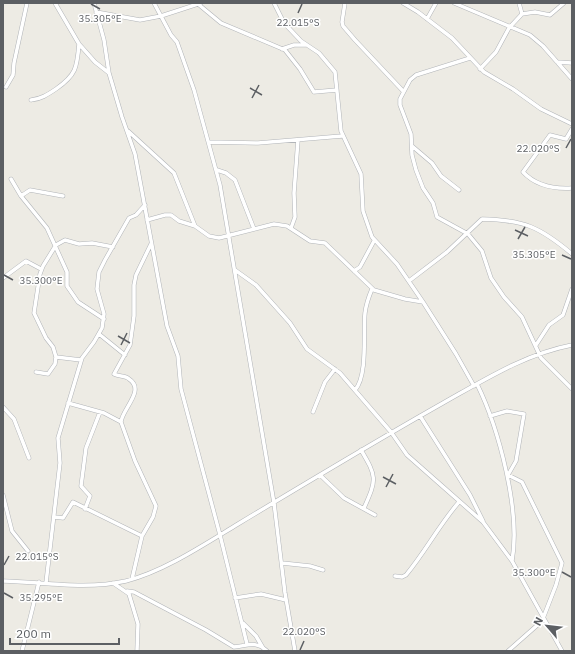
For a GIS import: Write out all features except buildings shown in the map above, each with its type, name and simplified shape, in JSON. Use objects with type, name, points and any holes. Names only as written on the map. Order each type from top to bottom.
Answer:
[{"type":"street","points":[[6,87],[14,72],[14,63],[27,3]]},
{"type":"street","points":[[55,3],[80,44],[109,73]]},
{"type":"street","points":[[94,3],[104,40],[109,73],[122,117],[136,154],[151,244],[167,326],[178,356],[180,384],[187,408],[187,416],[220,535],[247,644]]},
{"type":"street","points":[[154,3],[177,42],[194,90],[217,170],[230,236],[242,318],[274,503],[286,600],[295,651]]},
{"type":"street","points":[[274,3],[284,23],[307,45],[319,53],[335,72],[342,136],[361,174],[364,214],[374,241],[396,264],[423,302],[475,385],[490,416],[503,455],[507,476],[516,537],[512,561]]},
{"type":"street","points":[[344,3],[343,26],[403,91]]},
{"type":"street","points":[[403,3],[427,18],[452,38],[480,69],[513,89],[541,109],[572,124]]},
{"type":"street","points":[[427,18],[436,3]]},
{"type":"street","points":[[454,3],[536,39],[572,79]]},
{"type":"street","points":[[520,3],[522,14]]},
{"type":"street","points":[[480,69],[496,52],[510,27],[522,14],[537,12],[550,15],[564,3]]},
{"type":"street","points":[[96,12],[137,20],[161,16],[200,4],[221,23],[287,52],[297,64],[314,92],[337,90]]},
{"type":"street","points":[[31,100],[42,99],[69,80],[76,68],[80,44]]},
{"type":"street","points":[[282,49],[294,45],[307,45]]},
{"type":"street","points":[[470,58],[416,74],[403,91],[400,105],[411,134],[416,170],[423,188],[433,203],[436,215],[440,219],[468,234],[482,251],[491,278],[504,297],[522,317],[541,358],[572,389]]},
{"type":"street","points":[[557,62],[572,63]]},
{"type":"street","points":[[572,128],[566,139],[550,135],[523,172],[550,188],[572,188]]},
{"type":"street","points":[[127,130],[174,172],[195,226]]},
{"type":"street","points":[[210,142],[258,143],[342,136]]},
{"type":"street","points":[[291,228],[295,217],[294,193],[298,140]]},
{"type":"street","points":[[412,146],[432,163],[441,176],[459,190]]},
{"type":"street","points":[[217,170],[226,173],[235,180],[254,229]]},
{"type":"street","points":[[11,179],[21,196],[47,228],[67,272],[68,286],[78,302],[104,319]]},
{"type":"street","points":[[21,196],[30,190],[63,196]]},
{"type":"street","points":[[46,583],[60,463],[58,438],[81,360],[99,334],[104,319],[97,283],[104,260],[129,218],[136,215],[144,205]]},
{"type":"street","points":[[136,215],[147,219],[168,214],[182,222],[195,226],[209,236],[219,238],[274,224],[291,228],[310,241],[325,243],[372,289],[384,294],[423,302]]},
{"type":"street","points":[[409,281],[468,234],[482,219],[509,220],[540,230],[572,254]]},
{"type":"street","points":[[36,372],[43,375],[48,374],[55,364],[56,357],[53,347],[46,338],[34,313],[41,269],[56,245],[68,240],[79,244],[92,243],[113,247]]},
{"type":"street","points":[[354,271],[360,267],[374,241]]},
{"type":"street","points":[[132,579],[142,536],[153,517],[156,506],[135,461],[121,422],[135,390],[129,378],[114,374],[130,345],[136,275],[151,244]]},
{"type":"street","points":[[3,278],[26,261],[41,269]]},
{"type":"street","points":[[235,270],[256,285],[290,323],[307,349],[335,369],[355,390],[368,408],[391,432],[407,455],[483,522]]},
{"type":"street","points":[[536,345],[549,324],[563,315],[572,288]]},
{"type":"street","points":[[355,390],[360,384],[365,343],[364,315],[372,289]]},
{"type":"street","points":[[99,334],[125,355]]},
{"type":"street","points":[[3,581],[86,585],[113,583],[150,574],[220,535],[391,432],[475,385],[539,353],[572,344]]},
{"type":"street","points":[[56,357],[81,360]]},
{"type":"street","points":[[313,412],[325,382],[335,369]]},
{"type":"street","points":[[68,403],[100,412],[121,422]]},
{"type":"street","points":[[3,407],[14,419],[29,458]]},
{"type":"street","points":[[490,416],[507,411],[524,414],[517,458],[507,476]]},
{"type":"street","points":[[86,509],[90,496],[81,486],[86,448],[100,412]]},
{"type":"street","points":[[420,416],[470,495],[483,522],[512,561],[544,616],[562,651]]},
{"type":"street","points":[[361,450],[374,476],[372,490],[364,508]]},
{"type":"street","points":[[320,475],[339,494],[375,515]]},
{"type":"street","points":[[507,476],[522,482],[562,563],[556,585],[539,625],[508,651]]},
{"type":"street","points":[[3,495],[12,532],[28,551]]},
{"type":"street","points":[[54,517],[63,518],[72,502],[142,536]]},
{"type":"street","points":[[395,576],[402,577],[406,575],[428,547],[433,535],[442,522],[460,502]]},
{"type":"street","points":[[282,563],[310,566],[323,570]]},
{"type":"street","points":[[22,651],[39,582]]},
{"type":"street","points":[[113,583],[127,591],[134,592],[206,630],[234,647],[255,644],[263,648]]},
{"type":"street","points":[[127,591],[138,624],[137,651]]},
{"type":"street","points":[[235,598],[261,594],[286,600]]},
{"type":"street","points":[[242,622],[256,636],[266,651]]}]
